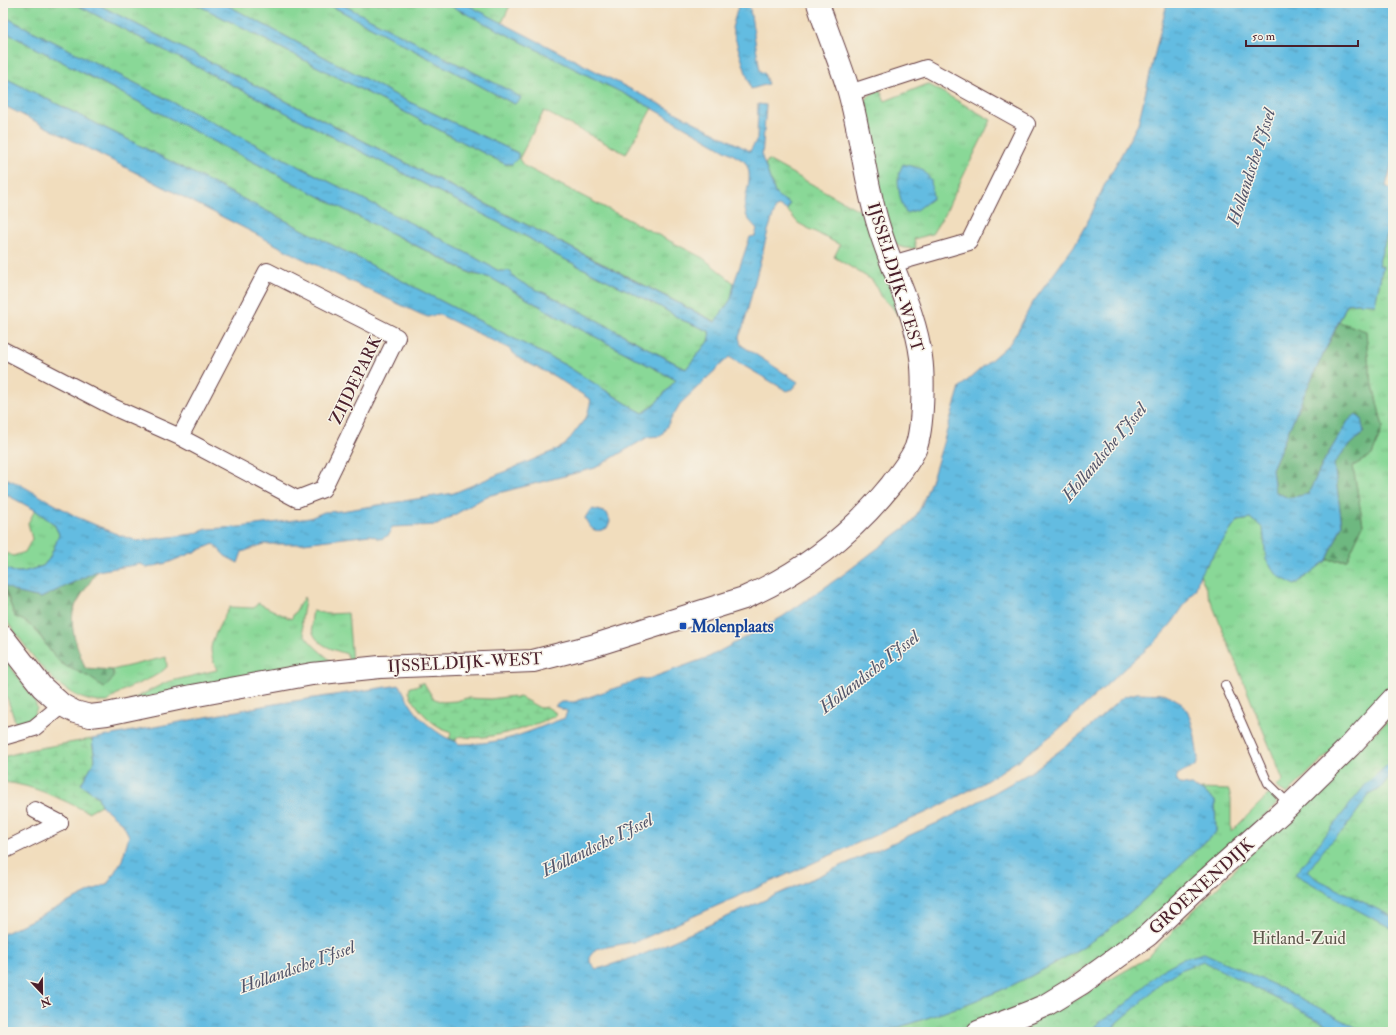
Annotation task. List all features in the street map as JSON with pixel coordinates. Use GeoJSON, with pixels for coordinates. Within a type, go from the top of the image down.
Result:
{"type":"FeatureCollection","features":[{"type":"Feature","properties":{"kind":"street","name":"IJSSELDIJK-WEST"},"geometry":{"type":"LineString","coordinates":[[3,637],[42,687],[62,705],[75,712],[90,716],[312,674],[380,667],[533,661],[592,646],[718,606],[765,588],[822,553],[862,518],[880,499],[901,472],[916,447],[920,431],[922,395],[921,357],[916,331],[881,234],[873,206],[849,92],[818,3]]}},
{"type":"Feature","properties":{"kind":"street"},"geometry":{"type":"LineString","coordinates":[[849,92],[926,68],[1027,124],[969,242],[892,264]]}},
{"type":"Feature","properties":{"kind":"street","name":"ZIJDEPARK"},"geometry":{"type":"LineString","coordinates":[[3,350],[115,408],[180,437],[297,499],[323,489],[397,337],[267,271],[180,437]]}},
{"type":"Feature","properties":{"kind":"street","name":"GROENENDIJK"},"geometry":{"type":"LineString","coordinates":[[978,1032],[1008,1026],[1046,1005],[1082,983],[1148,935],[1290,805],[1350,746],[1393,699]]}},
{"type":"Feature","properties":{"kind":"street"},"geometry":{"type":"LineString","coordinates":[[3,737],[34,728],[62,705]]}},
{"type":"Feature","properties":{"kind":"street"},"geometry":{"type":"LineString","coordinates":[[3,851],[60,823],[35,810]]}},
{"type":"Feature","properties":{"kind":"lane"},"geometry":{"type":"LineString","coordinates":[[1225,685],[1268,783],[1290,805]]}},
{"type":"Feature","properties":{"kind":"green space"},"geometry":{"type":"Polygon","coordinates":[[[3,3],[73,3],[529,238],[552,253],[659,306],[682,320],[709,331],[710,339],[686,369],[551,296],[521,283],[516,280],[511,272],[499,271],[432,234],[3,16],[3,3]]]}},
{"type":"Feature","properties":{"kind":"green space"},"geometry":{"type":"Polygon","coordinates":[[[95,3],[194,3],[505,164],[512,164],[518,153],[403,99],[223,3],[326,3],[514,104],[514,93],[339,3],[445,3],[652,108],[626,154],[544,111],[519,159],[524,166],[703,258],[734,283],[731,299],[716,322],[95,3]]]}},
{"type":"Feature","properties":{"kind":"green space"},"geometry":{"type":"Polygon","coordinates":[[[464,3],[511,3],[502,23],[464,3]]]}},
{"type":"Feature","properties":{"kind":"green space"},"geometry":{"type":"Polygon","coordinates":[[[3,31],[349,212],[470,273],[491,278],[572,325],[676,380],[654,405],[643,413],[565,365],[131,141],[3,77],[3,31]]]}},
{"type":"Feature","properties":{"kind":"green space"},"geometry":{"type":"Polygon","coordinates":[[[928,84],[991,120],[944,215],[932,234],[914,239],[916,248],[906,248],[900,247],[892,241],[861,111],[868,98],[880,90],[885,101],[928,84]]]}},
{"type":"Feature","properties":{"kind":"green space"},"geometry":{"type":"Polygon","coordinates":[[[768,160],[866,214],[901,320],[892,307],[880,296],[872,280],[834,257],[840,245],[798,223],[787,210],[790,204],[775,193],[765,165],[768,160]]]}},
{"type":"Feature","properties":{"kind":"green space"},"geometry":{"type":"Polygon","coordinates":[[[1393,213],[1393,690],[1287,794],[1276,787],[1283,780],[1200,574],[1237,521],[1251,519],[1264,528],[1266,560],[1295,585],[1327,560],[1347,560],[1363,525],[1353,466],[1372,455],[1383,427],[1369,369],[1366,332],[1339,322],[1347,304],[1375,303],[1383,266],[1378,265],[1393,213]]]}},
{"type":"Feature","properties":{"kind":"green space"},"geometry":{"type":"Polygon","coordinates":[[[1339,322],[1366,331],[1369,369],[1383,427],[1372,455],[1353,466],[1363,525],[1347,560],[1327,560],[1342,525],[1334,464],[1344,451],[1364,432],[1348,421],[1325,459],[1308,494],[1288,498],[1275,491],[1272,469],[1304,395],[1339,322]]]}},
{"type":"Feature","properties":{"kind":"green space"},"geometry":{"type":"Polygon","coordinates":[[[35,510],[54,524],[59,534],[56,543],[49,559],[43,566],[23,572],[14,572],[3,567],[3,562],[7,553],[13,556],[25,552],[32,539],[28,523],[35,510]]]}},
{"type":"Feature","properties":{"kind":"green space"},"geometry":{"type":"Polygon","coordinates":[[[97,571],[81,595],[74,609],[72,624],[75,639],[85,668],[112,670],[113,678],[104,688],[89,677],[61,663],[31,625],[15,617],[4,585],[19,593],[41,598],[97,571]]]}},
{"type":"Feature","properties":{"kind":"green space"},"geometry":{"type":"Polygon","coordinates":[[[3,585],[15,617],[30,625],[36,631],[61,663],[89,677],[104,688],[114,673],[112,670],[166,657],[167,667],[153,677],[114,696],[108,702],[90,701],[74,695],[47,673],[3,617],[3,585]]]}},
{"type":"Feature","properties":{"kind":"green space"},"geometry":{"type":"Polygon","coordinates":[[[304,597],[305,600],[302,617],[303,631],[310,641],[332,662],[129,701],[167,682],[217,670],[211,648],[219,627],[230,607],[254,608],[258,603],[291,619],[304,597]]]}},
{"type":"Feature","properties":{"kind":"green space"},"geometry":{"type":"Polygon","coordinates":[[[313,611],[328,614],[348,613],[352,662],[349,662],[347,654],[324,645],[314,636],[311,621],[313,611]]]}},
{"type":"Feature","properties":{"kind":"green space"},"geometry":{"type":"Polygon","coordinates":[[[3,656],[34,699],[37,708],[34,715],[29,719],[30,722],[17,727],[3,686],[3,656]]]}},
{"type":"Feature","properties":{"kind":"green space"},"geometry":{"type":"Polygon","coordinates":[[[418,683],[424,683],[433,698],[442,702],[456,701],[467,698],[490,699],[514,696],[515,698],[520,697],[540,708],[547,707],[556,713],[555,716],[522,729],[482,737],[470,738],[461,736],[457,738],[456,741],[449,738],[451,735],[450,731],[439,727],[428,719],[411,697],[409,692],[410,687],[421,685],[418,683]]]}},
{"type":"Feature","properties":{"kind":"green space","name":"Hitland-Zuid"},"geometry":{"type":"Polygon","coordinates":[[[1393,715],[1393,1032],[1002,1032],[1059,1009],[1144,960],[1320,785],[1393,715]]]}},
{"type":"Feature","properties":{"kind":"green space"},"geometry":{"type":"Polygon","coordinates":[[[92,739],[95,760],[81,784],[98,797],[101,805],[88,812],[36,789],[3,782],[3,757],[28,750],[92,739]]]}},
{"type":"Feature","properties":{"kind":"green space"},"geometry":{"type":"Polygon","coordinates":[[[1201,789],[1229,790],[1231,799],[1231,832],[1269,794],[1275,798],[1277,804],[1145,929],[1018,1012],[958,1032],[884,1032],[947,1011],[999,991],[1055,963],[1146,898],[1178,866],[1216,832],[1215,801],[1201,789]]]}},
{"type":"Feature","properties":{"kind":"water"},"geometry":{"type":"Polygon","coordinates":[[[73,3],[95,3],[715,322],[731,299],[734,283],[750,237],[755,236],[757,229],[746,214],[745,200],[749,174],[748,167],[744,161],[652,108],[445,3],[464,3],[750,151],[757,139],[758,104],[766,105],[762,157],[775,193],[790,204],[787,210],[778,206],[776,207],[768,231],[744,324],[739,337],[741,345],[798,382],[792,389],[787,391],[729,357],[680,404],[661,436],[648,437],[595,468],[487,496],[437,525],[392,527],[389,535],[381,539],[370,535],[295,544],[264,544],[242,552],[238,563],[225,556],[214,544],[167,563],[147,568],[141,564],[97,571],[41,598],[19,593],[3,585],[3,567],[14,572],[23,572],[43,566],[49,559],[59,534],[54,524],[35,510],[3,493],[3,477],[19,484],[77,517],[119,535],[138,541],[193,534],[207,529],[240,527],[310,518],[324,512],[341,511],[454,493],[565,445],[587,416],[591,400],[554,376],[520,359],[508,348],[438,314],[428,317],[420,314],[295,255],[3,105],[3,77],[131,141],[565,365],[643,413],[654,405],[676,380],[572,325],[491,278],[471,273],[349,212],[3,31],[3,16],[432,234],[499,271],[511,271],[516,279],[528,286],[568,305],[686,369],[710,339],[709,331],[682,320],[659,306],[552,253],[529,238],[73,3]]]}},
{"type":"Feature","properties":{"kind":"water"},"geometry":{"type":"Polygon","coordinates":[[[194,3],[223,3],[403,99],[518,153],[518,158],[512,164],[505,164],[194,3]]]}},
{"type":"Feature","properties":{"kind":"water"},"geometry":{"type":"Polygon","coordinates":[[[326,3],[339,3],[521,98],[514,104],[326,3]]]}},
{"type":"Feature","properties":{"kind":"water"},"geometry":{"type":"Polygon","coordinates":[[[739,3],[749,3],[760,71],[764,73],[768,84],[751,89],[732,28],[739,3]]]}},
{"type":"Feature","properties":{"kind":"water","name":"Hollandsche IJssel"},"geometry":{"type":"Polygon","coordinates":[[[1167,3],[1393,3],[1393,160],[1386,186],[1393,190],[1393,215],[1378,265],[1383,266],[1375,304],[1347,304],[1304,395],[1272,469],[1275,491],[1288,498],[1308,494],[1325,459],[1348,421],[1356,414],[1361,419],[1364,432],[1344,451],[1334,464],[1342,525],[1327,560],[1295,585],[1278,576],[1266,560],[1263,528],[1251,519],[1237,521],[1200,574],[1196,588],[1172,623],[1155,642],[1057,731],[1020,759],[983,783],[934,809],[638,941],[596,949],[590,956],[590,962],[596,969],[644,954],[946,819],[1031,772],[1082,734],[1123,697],[1137,693],[1166,694],[1182,703],[1188,712],[1194,731],[1198,758],[1196,766],[1178,774],[1176,781],[1179,784],[1198,789],[1215,801],[1216,832],[1134,909],[1105,932],[1067,957],[1027,978],[970,1002],[884,1032],[3,1032],[3,934],[108,883],[122,860],[129,836],[123,824],[101,805],[98,797],[81,784],[95,760],[92,739],[268,705],[400,685],[409,702],[423,721],[447,738],[459,744],[482,743],[506,739],[565,718],[567,711],[555,706],[561,702],[574,702],[642,679],[648,679],[709,657],[782,617],[844,574],[912,522],[921,507],[934,473],[960,387],[1010,343],[1031,305],[1074,246],[1090,217],[1104,186],[1138,124],[1167,3]]]}},
{"type":"Feature","properties":{"kind":"water"},"geometry":{"type":"Polygon","coordinates":[[[903,164],[922,169],[931,180],[933,198],[917,210],[906,213],[901,199],[898,182],[899,173],[903,164]]]}},
{"type":"Feature","properties":{"kind":"water"},"geometry":{"type":"Polygon","coordinates":[[[593,509],[607,513],[610,521],[607,528],[599,531],[591,528],[585,518],[593,509]]]}},
{"type":"Feature","properties":{"kind":"water"},"geometry":{"type":"Polygon","coordinates":[[[1393,760],[1393,772],[1380,789],[1370,794],[1346,827],[1325,848],[1308,871],[1315,878],[1393,917],[1393,929],[1346,904],[1295,874],[1366,784],[1393,760]]]}},
{"type":"Feature","properties":{"kind":"water"},"geometry":{"type":"Polygon","coordinates":[[[1204,953],[1285,990],[1365,1032],[1341,1032],[1203,961],[1182,969],[1163,981],[1117,1023],[1110,1032],[1090,1032],[1096,1025],[1127,1003],[1160,971],[1182,959],[1204,953]]]}},
{"type":"Feature","properties":{"kind":"place","name":"Molenplaats"},"geometry":{"type":"Point","coordinates":[683,626]}}]}
